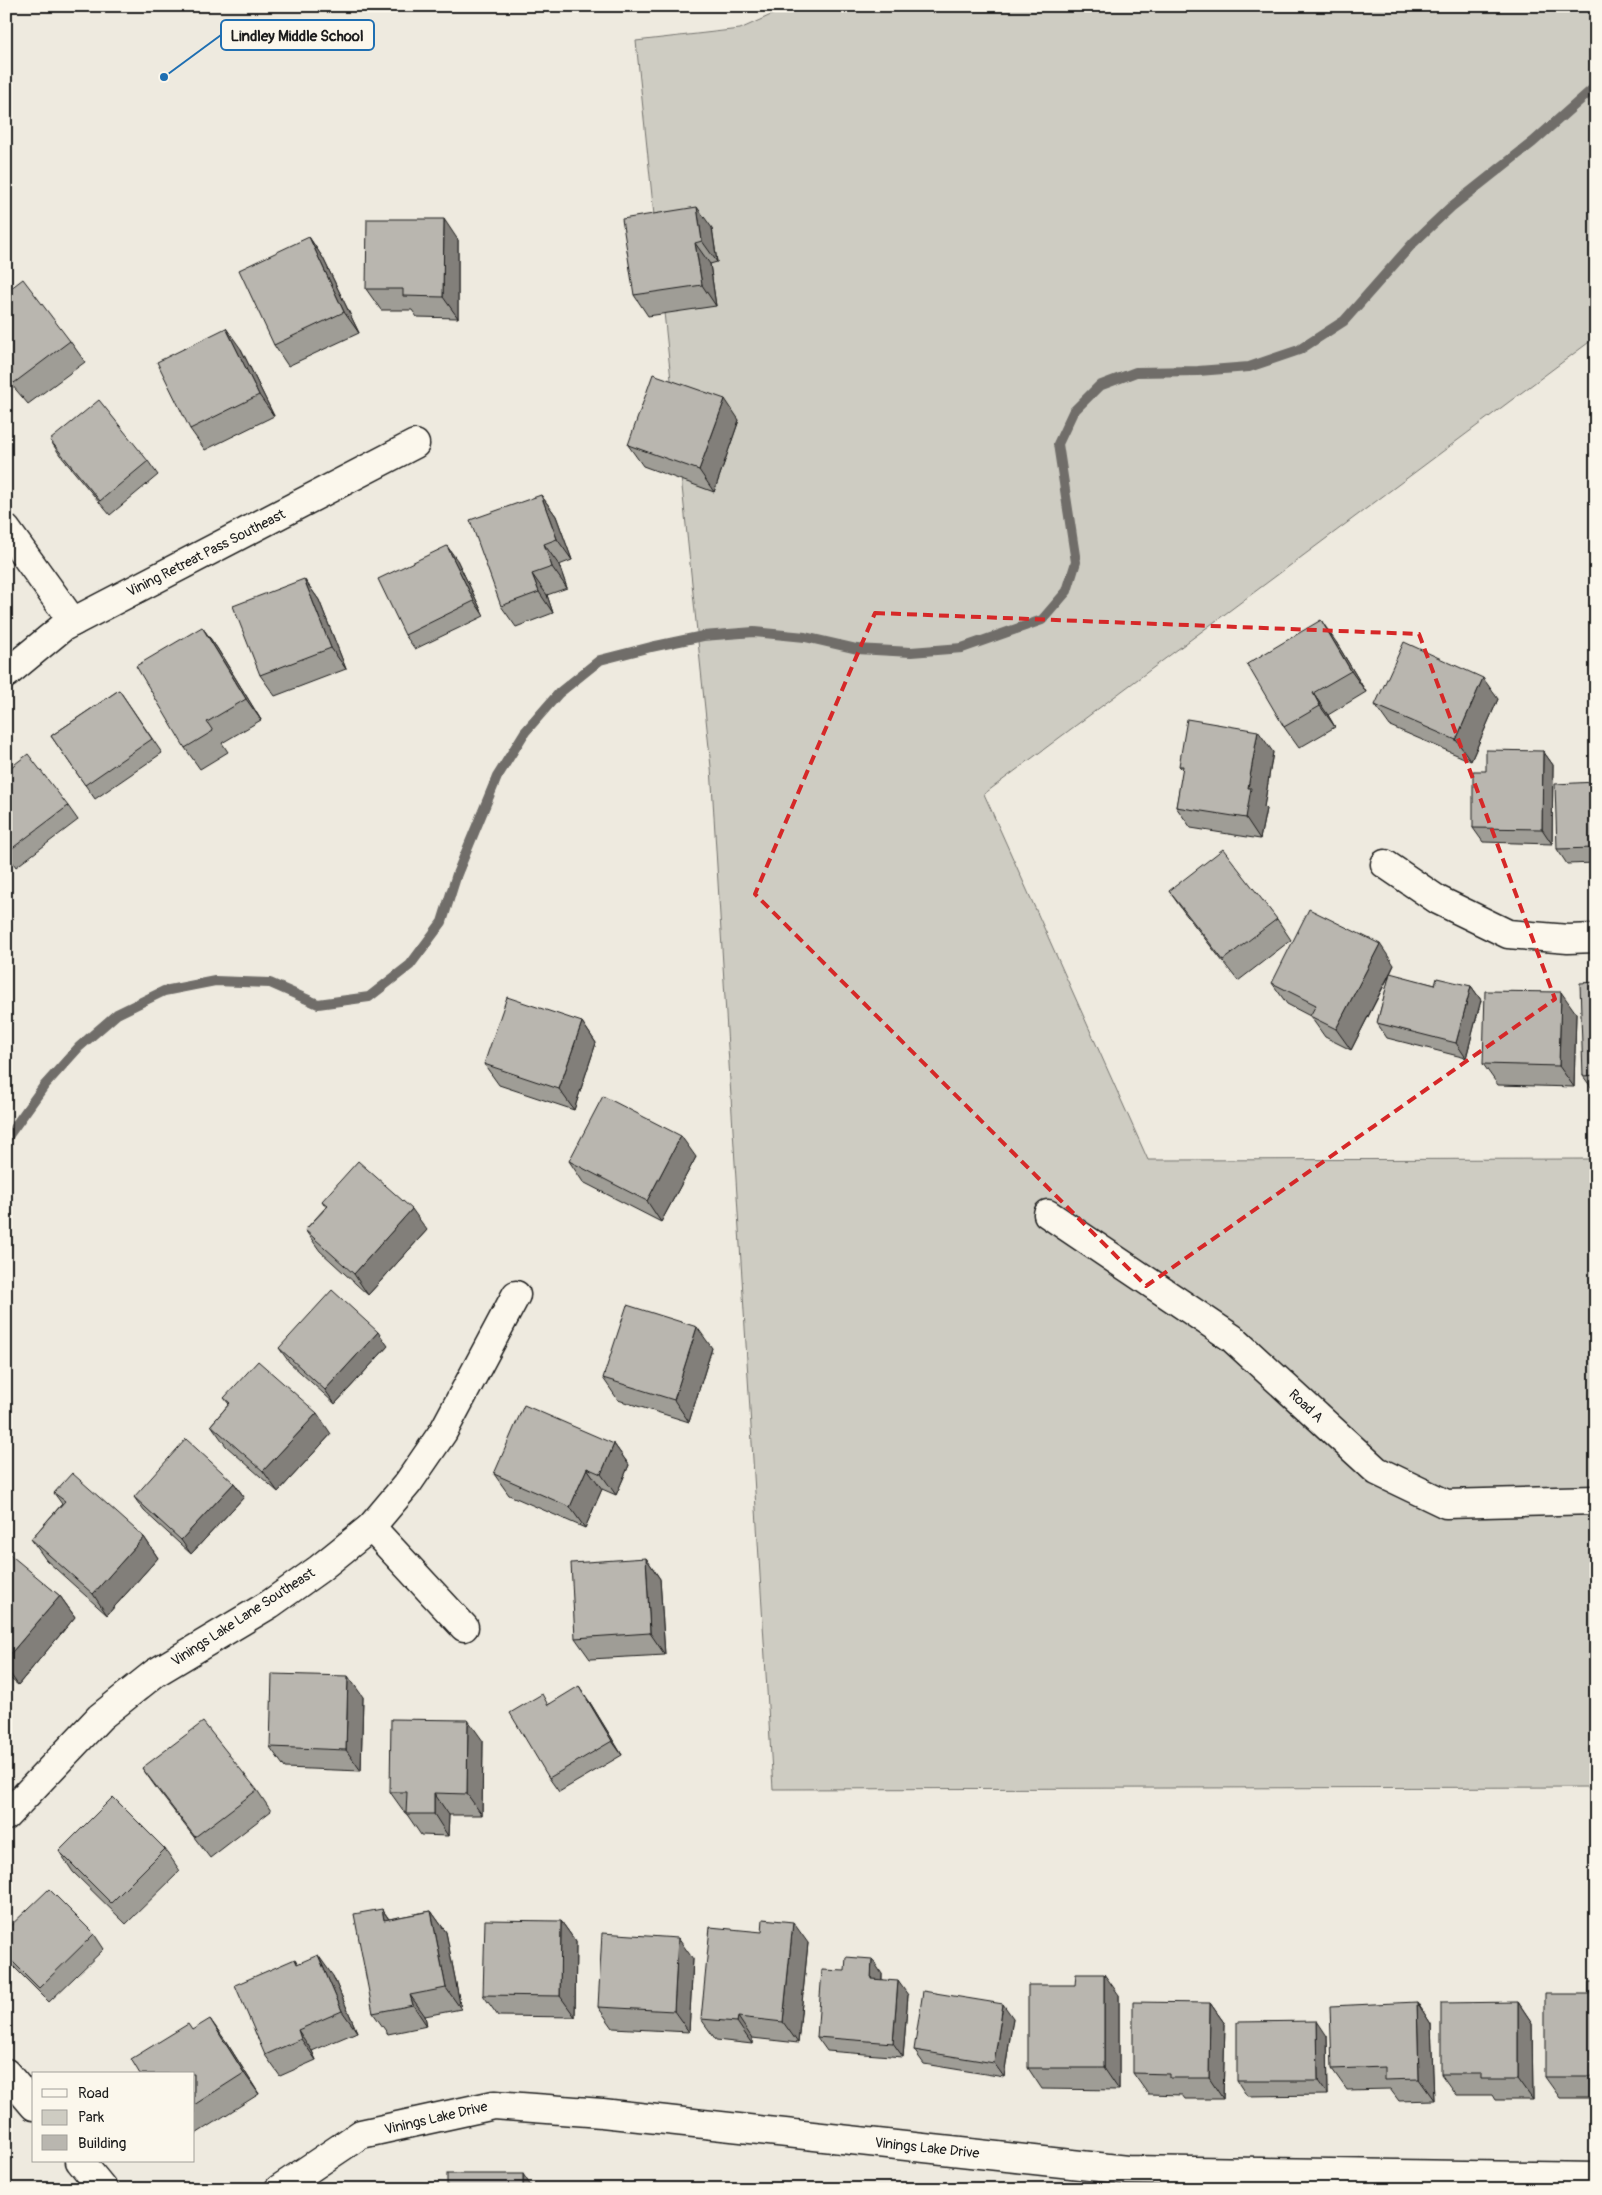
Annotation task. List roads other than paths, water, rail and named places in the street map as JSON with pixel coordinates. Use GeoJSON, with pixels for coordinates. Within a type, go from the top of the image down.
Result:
{"type":"FeatureCollection","features":[{"type":"Feature","properties":{"kind":"street","name":"Vining Retreat Pass Southeast"},"geometry":{"type":"LineString","coordinates":[[6,674],[63,627],[415,444]]}},
{"type":"Feature","properties":{"kind":"street"},"geometry":{"type":"LineString","coordinates":[[6,528],[74,622]]}},
{"type":"Feature","properties":{"kind":"street"},"geometry":{"type":"LineString","coordinates":[[1385,864],[1438,900],[1508,934],[1568,939],[1596,938]]}},
{"type":"Feature","properties":{"kind":"street","name":"Road A"},"geometry":{"type":"LineString","coordinates":[[1048,1214],[1232,1338],[1377,1471],[1446,1504],[1596,1500]]}},
{"type":"Feature","properties":{"kind":"street","name":"Vinings Lake Lane Southeast"},"geometry":{"type":"LineString","coordinates":[[6,1816],[100,1717],[155,1673],[270,1604],[319,1569],[371,1527],[408,1483],[443,1432],[516,1295]]}},
{"type":"Feature","properties":{"kind":"street"},"geometry":{"type":"LineString","coordinates":[[371,1527],[464,1627]]}},
{"type":"Feature","properties":{"kind":"street"},"geometry":{"type":"LineString","coordinates":[[6,2073],[32,2104]]}},
{"type":"Feature","properties":{"kind":"street","name":"Vinings Lake Drive"},"geometry":{"type":"LineString","coordinates":[[279,2189],[361,2134],[494,2104],[602,2113],[1127,2170],[1596,2177]]}},
{"type":"Feature","properties":{"kind":"street"},"geometry":{"type":"LineString","coordinates":[[81,2162],[103,2189]]}},
{"type":"Feature","properties":{"kind":"waterway"},"geometry":{"type":"LineString","coordinates":[[6,1139],[44,1086],[79,1047],[117,1014],[164,991],[215,981],[270,983],[318,1004],[369,997],[410,965],[442,922],[457,874],[497,777],[525,732],[559,693],[600,660],[703,636],[754,632],[805,637],[857,649],[911,652],[962,648],[1042,620],[1067,591],[1076,562],[1058,444],[1073,412],[1099,386],[1136,372],[1198,371],[1249,367],[1299,350],[1344,321],[1413,243],[1451,207],[1533,142],[1596,86]]}},
{"type":"Feature","properties":{"kind":"place","name":"Lindley Middle School"},"geometry":{"type":"Point","coordinates":[164,77]}}]}
